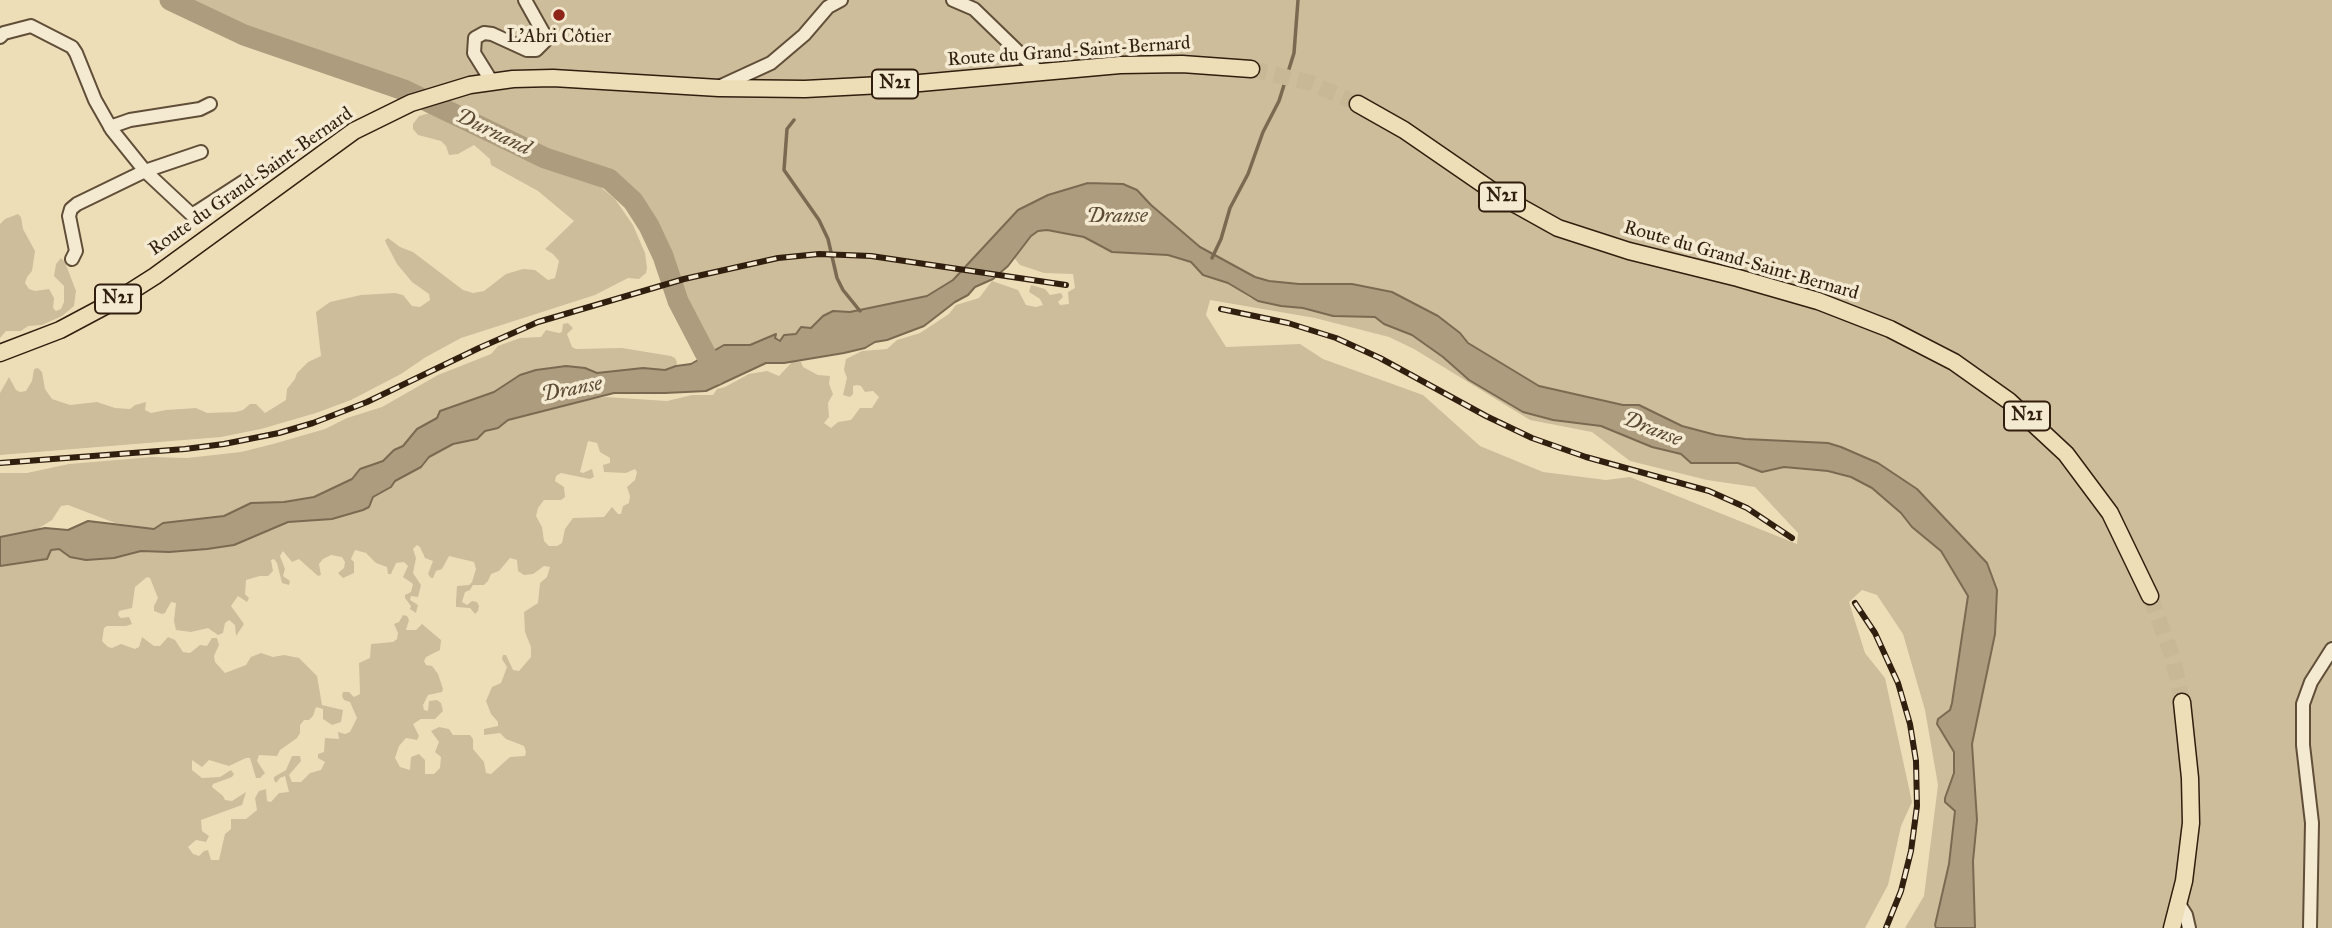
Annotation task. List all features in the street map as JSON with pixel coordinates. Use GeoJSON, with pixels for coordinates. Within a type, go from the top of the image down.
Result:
{"type":"FeatureCollection","features":[{"type":"Feature","properties":{"kind":"main road","name":"Route du Grand-Saint-Bernard"},"geometry":{"type":"LineString","coordinates":[[0,353],[60,330],[122,297],[182,257],[333,146],[396,109],[438,93],[470,85],[532,78],[580,78],[719,88],[804,89],[1163,64],[1251,69]]}},
{"type":"Feature","properties":{"kind":"main road","name":"Route du Grand-Saint-Bernard"},"geometry":{"type":"LineString","coordinates":[[1358,104],[1404,130],[1497,194],[1539,219],[1599,242],[1749,281],[1837,308],[1890,329],[1937,352],[1986,383],[2030,418],[2066,454],[2099,496],[2118,527],[2150,596]]}},
{"type":"Feature","properties":{"kind":"main road"},"geometry":{"type":"LineString","coordinates":[[2172,928],[2188,858],[2191,823],[2190,778],[2182,702]]}},
{"type":"Feature","properties":{"kind":"street"},"geometry":{"type":"LineString","coordinates":[[492,82],[474,53],[475,38],[488,33],[527,50],[539,48],[545,41],[544,34],[525,0]]}},
{"type":"Feature","properties":{"kind":"street"},"geometry":{"type":"LineString","coordinates":[[719,88],[771,63],[804,35],[828,7],[841,0]]}},
{"type":"Feature","properties":{"kind":"street"},"geometry":{"type":"LineString","coordinates":[[953,0],[974,9],[1039,72]]}},
{"type":"Feature","properties":{"kind":"street"},"geometry":{"type":"LineString","coordinates":[[0,37],[4,33],[31,26],[72,47],[111,129],[145,171],[192,215],[246,180]]}},
{"type":"Feature","properties":{"kind":"street"},"geometry":{"type":"LineString","coordinates":[[111,129],[130,120],[201,109],[211,104]]}},
{"type":"Feature","properties":{"kind":"street"},"geometry":{"type":"LineString","coordinates":[[72,259],[76,251],[69,222],[71,209],[77,204],[145,171],[201,152]]}},
{"type":"Feature","properties":{"kind":"street"},"geometry":{"type":"LineString","coordinates":[[2309,928],[2312,823],[2303,745],[2303,704],[2313,678],[2332,649]]}},
{"type":"Feature","properties":{"kind":"street"},"geometry":{"type":"LineString","coordinates":[[2179,904],[2186,915],[2189,928]]}},
{"type":"Feature","properties":{"kind":"shaded area"},"geometry":{"type":"Polygon","coordinates":[[[171,0],[2332,0],[2332,928],[1955,928],[1983,586],[1901,501],[1813,454],[1705,455],[1533,392],[1397,299],[1264,285],[1080,204],[955,283],[923,308],[723,367],[693,347],[649,221],[606,175],[493,139],[445,104],[336,62],[292,55],[192,18],[171,0]]]}},
{"type":"Feature","properties":{"kind":"shaded area"},"geometry":{"type":"Polygon","coordinates":[[[430,113],[456,119],[509,152],[521,154],[597,184],[615,199],[633,225],[645,253],[646,273],[639,279],[628,278],[595,295],[461,338],[351,400],[261,429],[221,437],[0,455],[0,393],[9,377],[16,390],[26,391],[32,381],[34,369],[38,368],[42,372],[45,389],[52,399],[70,405],[97,402],[115,408],[130,409],[146,402],[145,410],[151,413],[196,408],[207,413],[236,412],[250,404],[256,404],[265,413],[286,400],[287,389],[297,373],[308,362],[321,356],[316,312],[330,302],[361,295],[395,293],[403,295],[412,306],[420,307],[430,300],[429,294],[412,282],[397,264],[386,243],[388,238],[413,252],[463,290],[473,293],[484,291],[506,274],[523,269],[535,270],[548,280],[555,278],[559,261],[545,249],[574,221],[538,191],[491,165],[490,159],[474,145],[458,154],[449,155],[441,141],[418,135],[413,124],[419,116],[430,113]]]}},
{"type":"Feature","properties":{"kind":"shaded area"},"geometry":{"type":"Polygon","coordinates":[[[18,214],[35,251],[32,271],[25,283],[29,289],[35,291],[49,289],[54,298],[53,308],[56,311],[61,309],[64,286],[54,276],[56,264],[61,258],[76,291],[74,306],[62,316],[42,325],[28,326],[21,331],[6,331],[0,338],[0,224],[18,214]]]}},
{"type":"Feature","properties":{"kind":"shaded area"},"geometry":{"type":"Polygon","coordinates":[[[1042,230],[1084,237],[1104,249],[1177,257],[1191,262],[1203,275],[1228,283],[1250,298],[1333,316],[1375,317],[1384,324],[1412,335],[1469,380],[1523,412],[1553,420],[1601,426],[1652,447],[1681,454],[1696,463],[1738,463],[1762,472],[1784,467],[1828,471],[1851,477],[1872,488],[1941,551],[1968,596],[1952,703],[1950,710],[1938,719],[1938,728],[1954,752],[1954,773],[1945,798],[1955,811],[1949,864],[1936,928],[1905,928],[1924,896],[1938,785],[1925,710],[1903,634],[1877,595],[1862,590],[1849,602],[1865,653],[1885,678],[1912,802],[1901,826],[1888,885],[1865,928],[0,928],[0,566],[46,559],[51,550],[59,549],[65,552],[124,556],[141,551],[234,545],[288,522],[332,519],[363,510],[369,507],[373,497],[421,467],[429,457],[453,444],[477,439],[485,431],[499,428],[508,420],[578,401],[606,397],[667,401],[692,395],[713,395],[717,389],[749,374],[767,371],[779,376],[793,361],[801,362],[803,367],[818,375],[830,376],[829,384],[833,394],[828,403],[829,417],[824,423],[831,428],[838,422],[851,420],[860,408],[872,408],[879,397],[873,391],[865,392],[857,385],[853,386],[853,394],[850,397],[843,395],[847,378],[844,370],[846,359],[862,351],[887,349],[897,340],[920,333],[949,314],[956,305],[979,298],[992,281],[1018,290],[1026,305],[1043,305],[1040,299],[1029,292],[1031,285],[1045,289],[1050,295],[1061,293],[1063,297],[1058,302],[1060,305],[1069,304],[1068,292],[1075,288],[1073,274],[1044,273],[1020,265],[1015,259],[1031,236],[1042,230]],[[1210,300],[1206,315],[1226,347],[1300,344],[1323,359],[1423,395],[1480,446],[1543,472],[1606,480],[1630,477],[1797,544],[1798,533],[1755,487],[1707,480],[1630,461],[1592,432],[1530,420],[1414,349],[1389,337],[1315,318],[1210,300]],[[588,441],[580,472],[592,469],[594,477],[590,479],[561,473],[556,476],[555,481],[564,487],[565,497],[561,500],[544,500],[538,508],[536,516],[542,527],[544,541],[549,546],[562,543],[565,529],[573,518],[604,517],[612,507],[621,514],[623,506],[629,503],[627,487],[635,480],[637,472],[635,469],[626,473],[604,472],[603,465],[610,463],[610,458],[600,452],[597,443],[588,441]],[[417,545],[413,549],[416,558],[413,573],[421,585],[418,597],[411,596],[410,600],[418,605],[416,613],[410,609],[411,606],[405,598],[405,595],[411,592],[413,584],[403,577],[408,566],[404,562],[396,563],[391,574],[388,574],[387,567],[376,563],[366,553],[355,550],[351,559],[354,562],[354,573],[343,578],[338,573],[344,568],[345,562],[342,557],[331,555],[319,564],[321,575],[318,576],[299,559],[292,562],[283,551],[280,556],[285,569],[283,576],[290,581],[289,585],[282,583],[274,559],[271,560],[273,571],[268,576],[246,580],[245,594],[249,598],[247,602],[238,596],[231,606],[244,624],[236,636],[235,625],[229,620],[225,623],[223,633],[218,635],[208,628],[191,632],[176,630],[176,603],[171,602],[165,613],[154,611],[158,598],[150,578],[147,577],[135,587],[132,608],[119,611],[121,618],[129,617],[132,624],[104,628],[102,641],[112,648],[121,644],[135,649],[139,647],[142,637],[154,646],[160,646],[168,637],[175,640],[183,652],[190,653],[200,645],[207,646],[212,638],[217,638],[219,645],[214,656],[215,662],[225,673],[246,665],[251,657],[261,653],[273,657],[284,655],[299,658],[317,676],[322,705],[343,710],[341,722],[332,725],[323,719],[323,709],[316,707],[313,716],[300,725],[297,738],[280,750],[277,756],[259,755],[257,761],[265,773],[260,778],[256,778],[250,758],[229,766],[209,760],[202,767],[192,760],[192,770],[202,778],[220,777],[231,770],[234,774],[232,777],[213,784],[212,787],[225,800],[232,801],[246,792],[242,805],[201,820],[202,831],[209,836],[206,842],[196,840],[188,847],[193,854],[199,856],[208,850],[211,860],[219,860],[225,834],[231,829],[231,819],[246,819],[257,810],[255,798],[259,791],[266,789],[267,801],[271,802],[279,793],[289,792],[285,776],[276,783],[274,777],[286,770],[292,756],[300,756],[301,761],[289,775],[292,782],[301,782],[310,773],[321,770],[325,762],[318,758],[318,754],[324,752],[325,738],[339,739],[338,732],[350,732],[357,718],[350,702],[344,700],[343,692],[349,692],[354,697],[360,694],[359,663],[370,658],[371,644],[393,642],[397,639],[398,633],[394,624],[399,622],[403,615],[409,620],[406,630],[416,630],[422,624],[441,640],[440,650],[426,657],[424,661],[438,674],[443,689],[442,692],[428,695],[423,705],[424,710],[428,711],[429,701],[437,700],[443,711],[435,719],[421,719],[413,724],[419,736],[417,740],[406,738],[399,746],[395,758],[400,767],[410,770],[411,757],[419,754],[425,760],[425,774],[434,774],[440,768],[441,757],[435,752],[439,742],[431,731],[439,727],[449,729],[453,735],[470,735],[473,749],[484,762],[486,773],[491,774],[510,757],[525,756],[524,746],[506,739],[500,733],[484,735],[484,729],[498,726],[486,701],[492,687],[501,683],[507,667],[502,659],[503,655],[506,655],[513,670],[519,671],[531,657],[524,612],[538,603],[540,583],[547,577],[550,567],[544,566],[533,574],[524,575],[518,571],[517,560],[510,558],[499,571],[491,574],[484,585],[473,585],[465,592],[462,602],[467,605],[472,601],[477,602],[479,606],[475,614],[470,608],[456,607],[457,586],[469,585],[472,582],[476,569],[474,562],[449,556],[442,569],[436,571],[431,578],[428,574],[433,561],[425,558],[417,545]]]}},
{"type":"Feature","properties":{"kind":"shaded area"},"geometry":{"type":"Polygon","coordinates":[[[568,323],[573,328],[567,334],[572,347],[576,349],[622,348],[671,356],[677,362],[676,366],[665,370],[644,368],[597,373],[585,368],[566,366],[520,375],[494,392],[440,411],[437,418],[417,429],[403,446],[394,450],[383,461],[355,474],[352,479],[334,489],[314,497],[284,502],[251,503],[224,516],[163,523],[154,529],[115,523],[68,505],[61,506],[52,520],[39,528],[0,537],[0,473],[27,473],[69,464],[152,457],[187,458],[241,452],[273,444],[325,429],[347,418],[382,407],[438,375],[491,354],[498,346],[520,338],[541,337],[546,330],[559,333],[562,332],[563,324],[568,323]]]}},
{"type":"Feature","properties":{"kind":"water","name":"Dranse"},"geometry":{"type":"Polygon","coordinates":[[[1088,183],[1123,184],[1137,190],[1200,247],[1255,277],[1299,284],[1352,284],[1392,292],[1438,316],[1468,343],[1539,386],[1623,405],[1639,405],[1682,426],[1716,435],[1828,443],[1878,463],[1917,489],[1987,563],[1997,590],[1995,634],[1972,744],[1977,820],[1973,861],[1975,928],[1936,928],[1935,925],[1949,864],[1955,811],[1945,802],[1954,773],[1954,752],[1937,724],[1938,719],[1950,710],[1952,703],[1968,596],[1941,551],[1872,488],[1851,477],[1828,471],[1784,467],[1762,472],[1738,463],[1691,463],[1681,454],[1652,447],[1601,426],[1553,420],[1523,412],[1469,380],[1412,335],[1384,324],[1375,317],[1333,316],[1258,301],[1228,283],[1203,275],[1191,262],[1168,255],[1112,252],[1084,237],[1047,230],[1038,231],[1031,236],[1008,266],[993,279],[975,287],[968,295],[924,326],[844,353],[784,363],[766,363],[706,391],[614,393],[508,420],[498,428],[485,431],[477,439],[453,444],[429,457],[421,467],[373,497],[369,507],[363,510],[332,519],[288,522],[234,545],[169,552],[141,551],[114,558],[86,560],[70,557],[59,549],[51,550],[47,559],[0,566],[0,537],[45,528],[68,530],[88,521],[154,529],[163,523],[224,516],[251,503],[284,502],[314,497],[352,479],[360,469],[383,461],[394,450],[403,446],[417,429],[437,418],[440,411],[494,392],[520,375],[536,370],[566,366],[585,368],[597,373],[643,368],[665,370],[691,364],[724,345],[750,345],[776,334],[775,338],[780,341],[784,335],[796,334],[801,327],[811,328],[823,316],[833,311],[850,312],[927,296],[953,280],[1018,210],[1048,195],[1088,183]]]}},
{"type":"Feature","properties":{"kind":"waterway","name":"Durnand"},"geometry":{"type":"LineString","coordinates":[[170,0],[244,35],[404,90],[545,158],[609,179],[633,201],[649,226],[663,256],[678,301],[716,374]]}},
{"type":"Feature","properties":{"kind":"waterway"},"geometry":{"type":"LineString","coordinates":[[1212,258],[1230,208],[1248,174],[1263,132],[1279,101],[1294,53],[1298,0]]}},
{"type":"Feature","properties":{"kind":"waterway"},"geometry":{"type":"LineString","coordinates":[[794,120],[787,129],[784,170],[819,220],[828,239],[837,278],[860,311]]}},
{"type":"Feature","properties":{"kind":"tunnel"},"geometry":{"type":"LineString","coordinates":[[1251,69],[1311,83],[1358,104]]}},
{"type":"Feature","properties":{"kind":"tunnel"},"geometry":{"type":"LineString","coordinates":[[2150,596],[2173,658],[2182,702]]}},
{"type":"Feature","properties":{"kind":"railway"},"geometry":{"type":"LineString","coordinates":[[0,463],[185,449],[279,433],[367,402],[538,322],[684,279],[778,258],[819,254],[871,256],[1066,285]]}},
{"type":"Feature","properties":{"kind":"railway"},"geometry":{"type":"LineString","coordinates":[[1221,309],[1288,323],[1336,338],[1380,358],[1532,438],[1586,457],[1709,491],[1747,508],[1792,538]]}},
{"type":"Feature","properties":{"kind":"railway"},"geometry":{"type":"LineString","coordinates":[[1855,603],[1875,633],[1898,683],[1910,724],[1916,761],[1917,806],[1911,851],[1901,891],[1886,928]]}},
{"type":"Feature","properties":{"kind":"place","name":"L'Abri Côtier"},"geometry":{"type":"Point","coordinates":[559,15]}}]}
